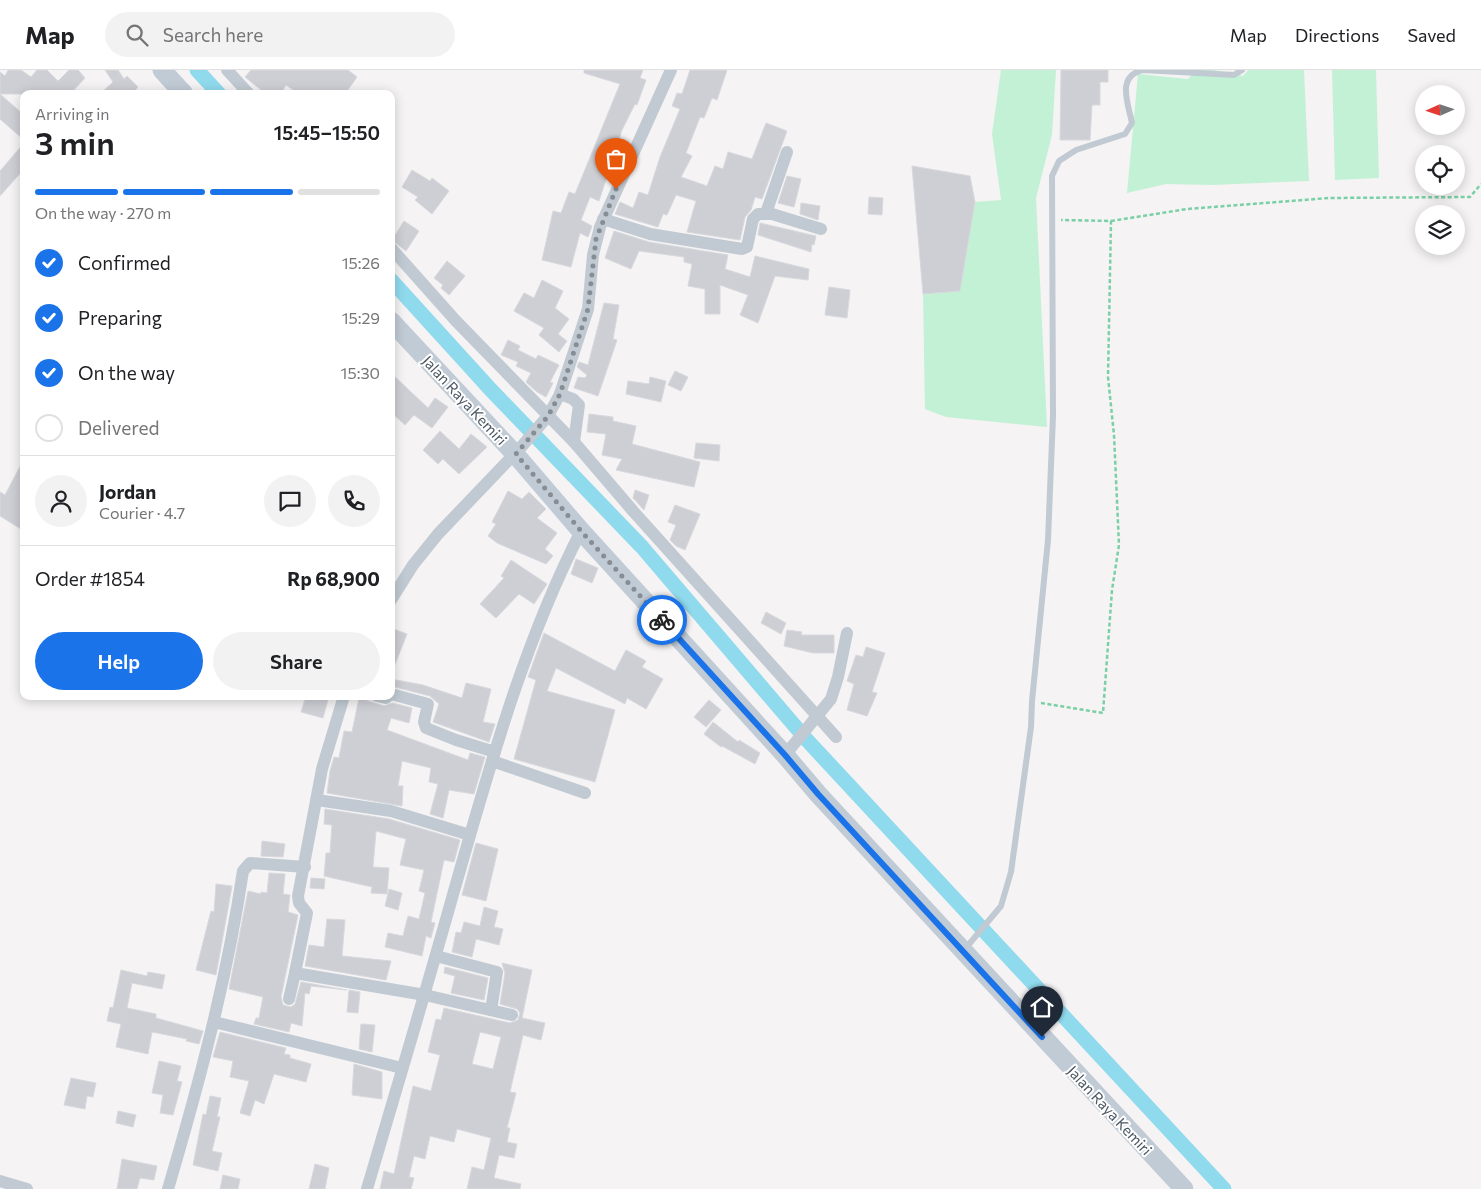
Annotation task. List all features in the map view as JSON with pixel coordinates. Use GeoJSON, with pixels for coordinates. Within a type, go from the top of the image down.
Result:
{"type":"FeatureCollection","features":[{"type":"Feature","properties":{"kind":"main road"},"geometry":{"type":"LineString","coordinates":[[162,70],[180,90]]}},
{"type":"Feature","properties":{"kind":"main road","name":"Jalan Raya Kemiri"},"geometry":{"type":"LineString","coordinates":[[395,325],[519,450],[581,531],[788,752],[818,794],[968,946],[1184,1189]]}},
{"type":"Feature","properties":{"kind":"street"},"geometry":{"type":"LineString","coordinates":[[227,70],[245,90]]}},
{"type":"Feature","properties":{"kind":"street"},"geometry":{"type":"LineString","coordinates":[[395,594],[438,534],[519,450],[546,418],[560,394],[585,323],[593,255],[603,219],[671,70]]}},
{"type":"Feature","properties":{"kind":"street"},"geometry":{"type":"LineString","coordinates":[[766,213],[787,152]]}},
{"type":"Feature","properties":{"kind":"street"},"geometry":{"type":"LineString","coordinates":[[603,219],[650,234],[742,249],[746,247],[753,219],[758,214],[766,213],[821,229]]}},
{"type":"Feature","properties":{"kind":"street"},"geometry":{"type":"LineString","coordinates":[[395,252],[546,418],[574,442],[633,512],[836,737]]}},
{"type":"Feature","properties":{"kind":"street"},"geometry":{"type":"LineString","coordinates":[[560,394],[573,399],[579,405],[574,442]]}},
{"type":"Feature","properties":{"kind":"street"},"geometry":{"type":"LineString","coordinates":[[367,1189],[470,835],[532,640],[560,571],[581,531]]}},
{"type":"Feature","properties":{"kind":"street"},"geometry":{"type":"LineString","coordinates":[[788,752],[817,717],[834,692],[847,633]]}},
{"type":"Feature","properties":{"kind":"street"},"geometry":{"type":"LineString","coordinates":[[395,696],[428,704],[424,722],[426,728],[585,793]]}},
{"type":"Feature","properties":{"kind":"street"},"geometry":{"type":"LineString","coordinates":[[289,999],[307,913],[298,901],[324,761],[343,700]]}},
{"type":"Feature","properties":{"kind":"street"},"geometry":{"type":"LineString","coordinates":[[317,800],[390,811],[470,835]]}},
{"type":"Feature","properties":{"kind":"street"},"geometry":{"type":"LineString","coordinates":[[168,1189],[214,1022],[246,867],[254,863],[305,867]]}},
{"type":"Feature","properties":{"kind":"street"},"geometry":{"type":"LineString","coordinates":[[436,956],[498,972],[491,1010]]}},
{"type":"Feature","properties":{"kind":"street"},"geometry":{"type":"LineString","coordinates":[[295,973],[425,995],[512,1015]]}},
{"type":"Feature","properties":{"kind":"street"},"geometry":{"type":"LineString","coordinates":[[214,1022],[402,1068]]}},
{"type":"Feature","properties":{"kind":"street"},"geometry":{"type":"LineString","coordinates":[[0,1181],[27,1189]]}},
{"type":"Feature","properties":{"kind":"lane"},"geometry":{"type":"LineString","coordinates":[[968,946],[1001,906],[1011,872],[1031,726],[1048,540],[1053,416],[1052,176],[1058,161],[1076,150],[1125,134],[1132,123],[1126,87],[1128,77],[1134,72],[1143,70],[1234,74],[1242,70]]}},
{"type":"Feature","properties":{"kind":"path"},"geometry":{"type":"LineString","coordinates":[[1052,220],[1111,221],[1187,209],[1330,198],[1470,197],[1481,184]]}},
{"type":"Feature","properties":{"kind":"path"},"geometry":{"type":"LineString","coordinates":[[1032,702],[1103,713],[1112,590],[1119,546],[1114,436],[1108,377],[1111,221]]}},
{"type":"Feature","properties":{"kind":"green space"},"geometry":{"type":"Polygon","coordinates":[[[1001,70],[1056,70],[1052,135],[1036,198],[1047,427],[946,417],[925,409],[923,294],[960,291],[975,202],[1001,200],[992,134],[1001,70]]]}},
{"type":"Feature","properties":{"kind":"green space"},"geometry":{"type":"Polygon","coordinates":[[[1196,70],[1214,70],[1243,76],[1248,70],[1304,70],[1309,181],[1212,185],[1166,184],[1127,193],[1138,74],[1188,79],[1196,70]]]}},
{"type":"Feature","properties":{"kind":"green space"},"geometry":{"type":"Polygon","coordinates":[[[1332,70],[1376,70],[1379,178],[1335,180],[1332,70]]]}},
{"type":"Feature","properties":{"kind":"building"},"geometry":{"type":"Polygon","coordinates":[[[8,70],[21,70],[31,77],[37,70],[47,70],[58,81],[69,70],[78,70],[85,78],[74,90],[20,90],[20,94],[0,94],[0,72],[5,76],[8,70]]]}},
{"type":"Feature","properties":{"kind":"building"},"geometry":{"type":"Polygon","coordinates":[[[105,70],[118,70],[124,79],[127,76],[138,87],[135,90],[104,90],[113,82],[105,70]]]}},
{"type":"Feature","properties":{"kind":"building"},"geometry":{"type":"Polygon","coordinates":[[[251,70],[348,70],[357,77],[348,90],[293,90],[286,85],[283,90],[261,90],[245,77],[251,70]]]}},
{"type":"Feature","properties":{"kind":"building"},"geometry":{"type":"Polygon","coordinates":[[[584,70],[643,70],[640,78],[646,80],[637,105],[635,104],[622,130],[599,201],[590,197],[581,220],[592,226],[588,237],[580,233],[571,267],[542,260],[553,211],[561,213],[569,192],[575,194],[620,84],[584,73],[584,70]]]}},
{"type":"Feature","properties":{"kind":"building"},"geometry":{"type":"Polygon","coordinates":[[[690,70],[727,70],[717,100],[712,98],[704,118],[700,117],[686,153],[692,156],[681,177],[707,186],[715,166],[723,169],[728,152],[752,159],[766,123],[787,131],[762,199],[755,197],[751,210],[745,217],[740,240],[687,232],[696,201],[676,195],[667,215],[663,214],[658,227],[615,214],[620,202],[633,208],[639,192],[648,195],[660,157],[680,109],[672,106],[677,93],[682,94],[690,70]]]}},
{"type":"Feature","properties":{"kind":"building"},"geometry":{"type":"Polygon","coordinates":[[[1061,70],[1108,70],[1108,82],[1100,82],[1100,105],[1092,105],[1090,140],[1060,140],[1061,70]]]}},
{"type":"Feature","properties":{"kind":"building"},"geometry":{"type":"Polygon","coordinates":[[[0,94],[20,112],[20,136],[0,119],[0,94]]]}},
{"type":"Feature","properties":{"kind":"building"},"geometry":{"type":"Polygon","coordinates":[[[20,148],[20,174],[0,196],[0,171],[20,148]]]}},
{"type":"Feature","properties":{"kind":"building"},"geometry":{"type":"Polygon","coordinates":[[[912,166],[970,176],[975,202],[960,291],[923,294],[912,166]]]}},
{"type":"Feature","properties":{"kind":"building"},"geometry":{"type":"Polygon","coordinates":[[[412,170],[430,181],[432,178],[449,191],[432,214],[415,200],[418,197],[402,187],[412,170]]]}},
{"type":"Feature","properties":{"kind":"building"},"geometry":{"type":"Polygon","coordinates":[[[787,176],[801,179],[794,207],[778,203],[787,176]]]}},
{"type":"Feature","properties":{"kind":"building"},"geometry":{"type":"Polygon","coordinates":[[[869,197],[883,198],[882,215],[868,214],[869,197]]]}},
{"type":"Feature","properties":{"kind":"building"},"geometry":{"type":"Polygon","coordinates":[[[801,203],[820,206],[818,220],[800,214],[801,203]]]}},
{"type":"Feature","properties":{"kind":"building"},"geometry":{"type":"Polygon","coordinates":[[[404,221],[419,231],[406,251],[395,242],[395,235],[404,221]]]}},
{"type":"Feature","properties":{"kind":"building"},"geometry":{"type":"Polygon","coordinates":[[[760,223],[816,236],[811,252],[758,235],[760,223]]]}},
{"type":"Feature","properties":{"kind":"building"},"geometry":{"type":"Polygon","coordinates":[[[614,231],[649,242],[728,255],[725,269],[750,277],[755,256],[809,269],[808,280],[775,276],[758,323],[740,315],[748,295],[720,285],[720,314],[705,314],[705,289],[688,286],[692,264],[684,262],[684,257],[639,251],[631,269],[605,258],[614,231]]]}},
{"type":"Feature","properties":{"kind":"building"},"geometry":{"type":"Polygon","coordinates":[[[447,261],[465,276],[449,295],[441,288],[443,285],[434,278],[447,261]]]}},
{"type":"Feature","properties":{"kind":"building"},"geometry":{"type":"Polygon","coordinates":[[[542,280],[563,291],[555,308],[569,319],[558,334],[567,341],[559,352],[539,335],[544,328],[514,311],[524,293],[534,298],[542,280]]]}},
{"type":"Feature","properties":{"kind":"building"},"geometry":{"type":"Polygon","coordinates":[[[829,287],[850,290],[847,318],[825,315],[829,287]]]}},
{"type":"Feature","properties":{"kind":"building"},"geometry":{"type":"Polygon","coordinates":[[[604,303],[619,305],[613,339],[617,340],[598,396],[574,388],[578,377],[585,378],[587,375],[577,367],[579,362],[588,365],[604,303]]]}},
{"type":"Feature","properties":{"kind":"building"},"geometry":{"type":"Polygon","coordinates":[[[508,340],[520,346],[518,350],[536,359],[538,355],[559,365],[550,382],[553,383],[546,397],[526,382],[531,373],[516,366],[518,362],[501,355],[508,340]]]}},
{"type":"Feature","properties":{"kind":"building"},"geometry":{"type":"Polygon","coordinates":[[[675,371],[688,377],[681,391],[668,385],[675,371]]]}},
{"type":"Feature","properties":{"kind":"building"},"geometry":{"type":"Polygon","coordinates":[[[395,377],[428,408],[435,398],[448,407],[432,428],[414,415],[405,425],[395,416],[395,377]]]}},
{"type":"Feature","properties":{"kind":"building"},"geometry":{"type":"Polygon","coordinates":[[[650,377],[666,381],[661,402],[626,394],[628,381],[649,384],[650,377]]]}},
{"type":"Feature","properties":{"kind":"building"},"geometry":{"type":"Polygon","coordinates":[[[589,414],[613,417],[613,421],[636,426],[632,444],[700,462],[694,487],[616,470],[622,459],[602,455],[606,434],[587,432],[589,414]]]}},
{"type":"Feature","properties":{"kind":"building"},"geometry":{"type":"Polygon","coordinates":[[[440,431],[459,449],[471,434],[487,447],[459,474],[443,459],[438,464],[423,450],[440,431]]]}},
{"type":"Feature","properties":{"kind":"building"},"geometry":{"type":"Polygon","coordinates":[[[696,443],[720,445],[719,461],[694,458],[696,443]]]}},
{"type":"Feature","properties":{"kind":"building"},"geometry":{"type":"Polygon","coordinates":[[[20,467],[20,528],[0,516],[0,492],[5,495],[20,467]]]}},
{"type":"Feature","properties":{"kind":"building"},"geometry":{"type":"Polygon","coordinates":[[[635,490],[649,495],[644,510],[633,498],[635,490]]]}},
{"type":"Feature","properties":{"kind":"building"},"geometry":{"type":"Polygon","coordinates":[[[508,491],[522,499],[529,492],[546,509],[537,518],[557,533],[545,549],[553,556],[546,564],[497,543],[488,536],[496,524],[492,522],[508,491]]]}},
{"type":"Feature","properties":{"kind":"building"},"geometry":{"type":"Polygon","coordinates":[[[675,505],[700,514],[685,550],[676,546],[670,540],[676,525],[668,522],[675,505]]]}},
{"type":"Feature","properties":{"kind":"building"},"geometry":{"type":"Polygon","coordinates":[[[576,559],[598,568],[592,583],[571,574],[576,559]]]}},
{"type":"Feature","properties":{"kind":"building"},"geometry":{"type":"Polygon","coordinates":[[[511,560],[547,584],[534,604],[519,594],[496,618],[480,604],[504,578],[501,576],[511,560]]]}},
{"type":"Feature","properties":{"kind":"building"},"geometry":{"type":"Polygon","coordinates":[[[766,612],[786,623],[781,634],[761,623],[766,612]]]}},
{"type":"Feature","properties":{"kind":"building"},"geometry":{"type":"Polygon","coordinates":[[[395,630],[407,634],[395,664],[395,630]]]}},
{"type":"Feature","properties":{"kind":"building"},"geometry":{"type":"Polygon","coordinates":[[[787,630],[802,632],[801,635],[834,635],[834,653],[813,653],[784,646],[787,630]]]}},
{"type":"Feature","properties":{"kind":"building"},"geometry":{"type":"Polygon","coordinates":[[[544,633],[615,671],[626,650],[646,661],[642,667],[663,679],[646,709],[627,698],[625,704],[556,668],[547,691],[615,710],[595,782],[514,759],[536,680],[528,677],[544,633]]]}},
{"type":"Feature","properties":{"kind":"building"},"geometry":{"type":"Polygon","coordinates":[[[866,647],[885,653],[872,692],[877,693],[867,716],[847,710],[854,684],[847,681],[856,655],[863,657],[866,647]]]}},
{"type":"Feature","properties":{"kind":"building"},"geometry":{"type":"Polygon","coordinates":[[[395,680],[423,685],[462,698],[466,683],[491,689],[483,722],[495,724],[489,742],[433,722],[439,704],[430,696],[395,687],[395,680]]]}},
{"type":"Feature","properties":{"kind":"building"},"geometry":{"type":"Polygon","coordinates":[[[305,700],[328,700],[323,718],[301,712],[305,700]]]}},
{"type":"Feature","properties":{"kind":"building"},"geometry":{"type":"Polygon","coordinates":[[[359,700],[365,700],[384,706],[393,703],[412,708],[409,723],[391,718],[387,730],[468,760],[470,753],[485,757],[474,794],[449,790],[443,818],[430,814],[438,784],[429,782],[431,768],[402,761],[398,786],[403,786],[402,806],[327,793],[330,771],[334,757],[339,758],[344,731],[352,732],[359,700]]]}},
{"type":"Feature","properties":{"kind":"building"},"geometry":{"type":"Polygon","coordinates":[[[709,700],[721,710],[706,727],[694,717],[709,700]]]}},
{"type":"Feature","properties":{"kind":"building"},"geometry":{"type":"Polygon","coordinates":[[[713,722],[738,742],[739,740],[760,753],[755,764],[721,747],[704,734],[713,722]]]}},
{"type":"Feature","properties":{"kind":"building"},"geometry":{"type":"Polygon","coordinates":[[[325,809],[389,819],[460,840],[454,862],[444,860],[431,922],[435,923],[431,938],[426,936],[422,956],[385,947],[388,933],[403,936],[408,916],[419,919],[425,893],[419,891],[424,870],[400,865],[406,839],[376,831],[373,867],[389,868],[387,894],[371,893],[372,887],[324,876],[326,853],[330,853],[332,825],[324,824],[325,809]]]}},
{"type":"Feature","properties":{"kind":"building"},"geometry":{"type":"Polygon","coordinates":[[[262,841],[285,844],[283,857],[261,856],[262,841]]]}},
{"type":"Feature","properties":{"kind":"building"},"geometry":{"type":"Polygon","coordinates":[[[476,843],[498,849],[486,901],[462,895],[476,843]]]}},
{"type":"Feature","properties":{"kind":"building"},"geometry":{"type":"Polygon","coordinates":[[[269,873],[285,874],[283,894],[290,895],[288,912],[298,915],[281,997],[283,1005],[291,1007],[295,1004],[301,982],[347,990],[311,986],[309,994],[305,993],[302,1026],[291,1023],[289,1032],[254,1024],[256,1018],[259,1018],[263,997],[229,989],[248,891],[261,894],[261,892],[267,893],[269,873]]]}},
{"type":"Feature","properties":{"kind":"building"},"geometry":{"type":"Polygon","coordinates":[[[311,878],[325,879],[324,889],[310,888],[311,878]]]}},
{"type":"Feature","properties":{"kind":"building"},"geometry":{"type":"Polygon","coordinates":[[[216,884],[232,886],[216,975],[196,970],[211,911],[214,912],[216,884]]]}},
{"type":"Feature","properties":{"kind":"building"},"geometry":{"type":"Polygon","coordinates":[[[389,889],[402,893],[398,910],[385,906],[389,889]]]}},
{"type":"Feature","properties":{"kind":"building"},"geometry":{"type":"Polygon","coordinates":[[[484,907],[498,911],[494,927],[503,929],[499,945],[476,939],[472,957],[452,952],[456,932],[461,933],[464,922],[480,926],[484,907]]]}},
{"type":"Feature","properties":{"kind":"building"},"geometry":{"type":"Polygon","coordinates":[[[327,919],[345,920],[342,956],[391,961],[386,980],[305,966],[309,945],[324,947],[327,919]]]}},
{"type":"Feature","properties":{"kind":"building"},"geometry":{"type":"Polygon","coordinates":[[[502,963],[532,970],[522,1018],[545,1023],[541,1040],[523,1035],[510,1092],[516,1093],[507,1128],[510,1128],[507,1142],[517,1144],[514,1158],[499,1155],[494,1178],[521,1184],[520,1189],[467,1189],[472,1167],[484,1170],[491,1138],[457,1129],[454,1142],[430,1136],[425,1159],[414,1156],[409,1177],[414,1178],[411,1189],[380,1189],[384,1171],[394,1174],[413,1086],[431,1091],[440,1055],[428,1052],[436,1019],[441,1020],[444,1008],[510,1023],[518,1020],[520,1013],[517,1009],[500,1004],[505,973],[502,963]],[[480,1032],[472,1064],[493,1069],[501,1037],[480,1032]]]}},
{"type":"Feature","properties":{"kind":"building"},"geometry":{"type":"Polygon","coordinates":[[[445,967],[488,978],[484,1000],[451,993],[455,976],[444,973],[445,967]]]}},
{"type":"Feature","properties":{"kind":"building"},"geometry":{"type":"Polygon","coordinates":[[[121,970],[147,976],[148,972],[165,975],[162,989],[132,983],[127,1008],[156,1014],[156,1018],[203,1031],[199,1044],[186,1041],[187,1039],[152,1032],[148,1054],[116,1047],[121,1024],[107,1021],[110,1007],[113,1008],[121,970]]]}},
{"type":"Feature","properties":{"kind":"building"},"geometry":{"type":"Polygon","coordinates":[[[349,990],[360,992],[358,1013],[347,1012],[349,990]]]}},
{"type":"Feature","properties":{"kind":"building"},"geometry":{"type":"Polygon","coordinates":[[[361,1024],[375,1025],[372,1052],[359,1049],[361,1024]]]}},
{"type":"Feature","properties":{"kind":"building"},"geometry":{"type":"Polygon","coordinates":[[[220,1032],[286,1048],[284,1054],[290,1055],[290,1058],[311,1064],[306,1082],[274,1074],[264,1104],[255,1100],[250,1116],[240,1113],[249,1081],[230,1077],[233,1061],[213,1057],[220,1032]]]}},
{"type":"Feature","properties":{"kind":"building"},"geometry":{"type":"Polygon","coordinates":[[[159,1061],[181,1066],[177,1081],[182,1082],[173,1115],[160,1113],[163,1095],[152,1093],[159,1061]]]}},
{"type":"Feature","properties":{"kind":"building"},"geometry":{"type":"Polygon","coordinates":[[[354,1064],[382,1072],[382,1099],[352,1095],[354,1064]]]}},
{"type":"Feature","properties":{"kind":"building"},"geometry":{"type":"Polygon","coordinates":[[[71,1078],[96,1083],[93,1097],[87,1096],[85,1109],[64,1105],[71,1078]]]}},
{"type":"Feature","properties":{"kind":"building"},"geometry":{"type":"Polygon","coordinates":[[[210,1096],[221,1098],[217,1117],[220,1117],[212,1151],[222,1153],[218,1171],[193,1165],[203,1114],[206,1115],[210,1096]]]}},
{"type":"Feature","properties":{"kind":"building"},"geometry":{"type":"Polygon","coordinates":[[[118,1111],[136,1115],[133,1127],[116,1123],[118,1111]]]}},
{"type":"Feature","properties":{"kind":"building"},"geometry":{"type":"Polygon","coordinates":[[[122,1159],[157,1166],[154,1180],[140,1178],[137,1189],[117,1189],[122,1159]]]}},
{"type":"Feature","properties":{"kind":"building"},"geometry":{"type":"Polygon","coordinates":[[[315,1164],[329,1168],[325,1189],[309,1189],[315,1164]]]}},
{"type":"Feature","properties":{"kind":"building"},"geometry":{"type":"Polygon","coordinates":[[[223,1175],[240,1179],[238,1189],[220,1189],[223,1175]]]}},
{"type":"Feature","properties":{"kind":"waterway"},"geometry":{"type":"LineString","coordinates":[[197,70],[215,90]]}},
{"type":"Feature","properties":{"kind":"waterway"},"geometry":{"type":"LineString","coordinates":[[395,284],[491,390],[642,547],[806,739],[1224,1189]]}},
{"type":"Feature","properties":{"kind":"way so far"},"geometry":{"type":"LineString","coordinates":[[616,189],[596,239],[588,309],[575,355],[560,394],[548,416],[516,454],[581,531],[662,620]]}},
{"type":"Feature","properties":{"kind":"route"},"geometry":{"type":"LineString","coordinates":[[662,620],[818,794],[1042,1037]]}}]}
